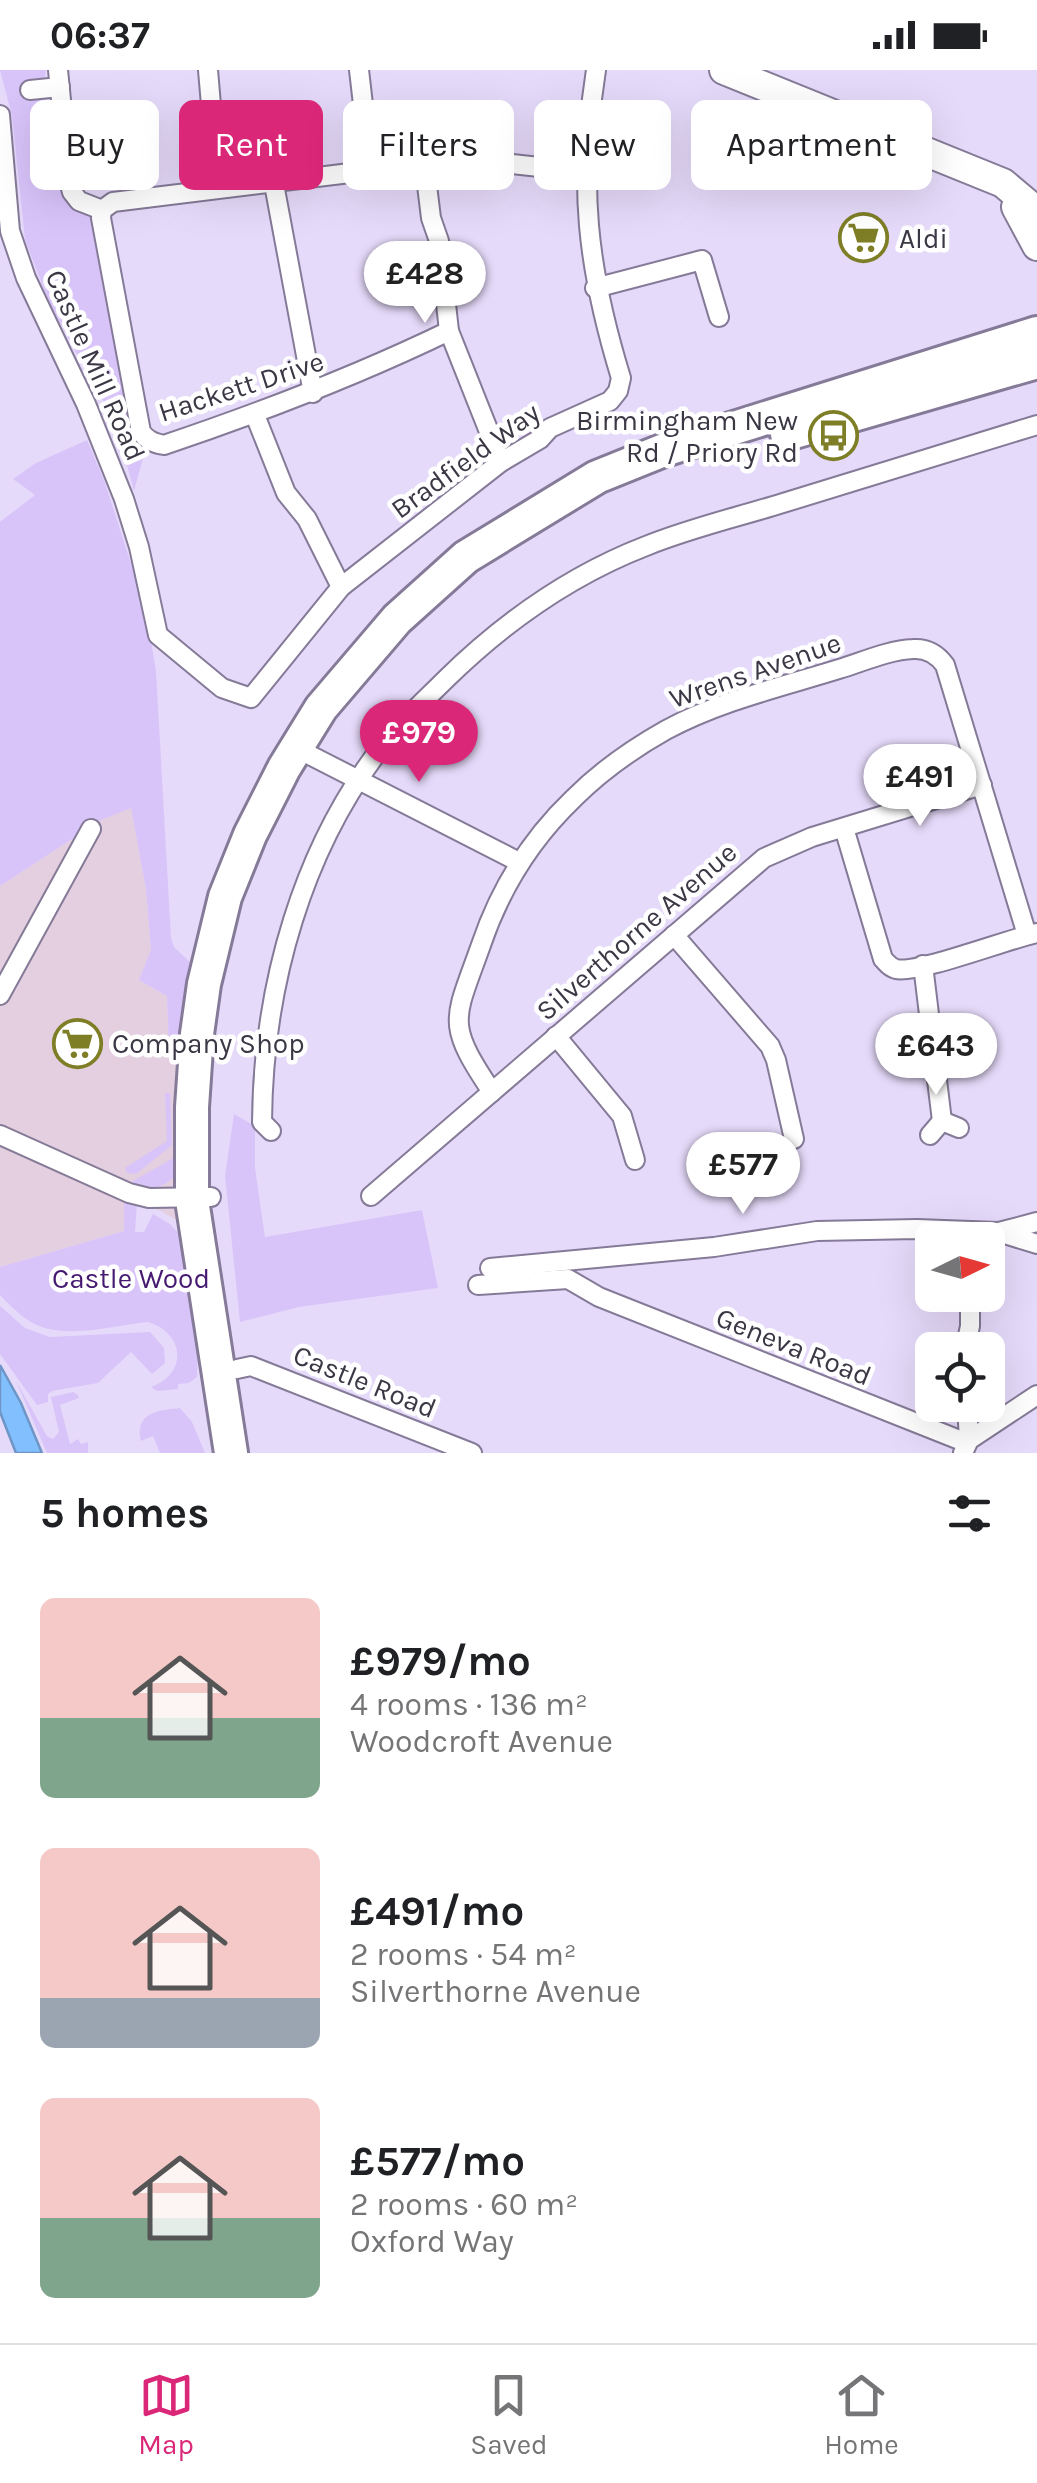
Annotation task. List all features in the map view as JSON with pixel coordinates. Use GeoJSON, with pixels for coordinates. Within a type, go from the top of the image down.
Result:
{"type":"FeatureCollection","features":[{"type":"Feature","properties":{"kind":"highway"},"geometry":{"type":"LineString","coordinates":[[230,1453],[202,1198],[224,965],[320,708],[397,619],[466,557],[597,477],[664,450],[1037,333]]}},
{"type":"Feature","properties":{"kind":"highway"},"geometry":{"type":"LineString","coordinates":[[304,754],[329,733],[409,634],[472,580],[600,500],[677,465],[1037,362]]}},
{"type":"Feature","properties":{"kind":"highway"},"geometry":{"type":"LineString","coordinates":[[202,1198],[250,1453]]}},
{"type":"Feature","properties":{"kind":"main road"},"geometry":{"type":"LineString","coordinates":[[724,70],[1014,189],[1037,218]]}},
{"type":"Feature","properties":{"kind":"main road"},"geometry":{"type":"LineString","coordinates":[[972,171],[1014,206],[1037,246]]}},
{"type":"Feature","properties":{"kind":"street"},"geometry":{"type":"LineString","coordinates":[[208,70],[211,100]]}},
{"type":"Feature","properties":{"kind":"street"},"geometry":{"type":"LineString","coordinates":[[359,70],[362,100]]}},
{"type":"Feature","properties":{"kind":"street","name":"Bradfield Way"},"geometry":{"type":"LineString","coordinates":[[593,100],[596,70]]}},
{"type":"Feature","properties":{"kind":"street"},"geometry":{"type":"LineString","coordinates":[[30,90],[59,78],[62,110],[53,147],[66,167],[72,192],[79,201],[101,214],[113,202],[197,190]]}},
{"type":"Feature","properties":{"kind":"street","name":"Castle Mill Road"},"geometry":{"type":"LineString","coordinates":[[0,115],[5,234],[86,404],[124,499],[158,634]]}},
{"type":"Feature","properties":{"kind":"street"},"geometry":{"type":"LineString","coordinates":[[275,190],[313,392]]}},
{"type":"Feature","properties":{"kind":"street"},"geometry":{"type":"LineString","coordinates":[[428,190],[450,331],[486,431],[502,462]]}},
{"type":"Feature","properties":{"kind":"street","name":"Bradfield Way"},"geometry":{"type":"LineString","coordinates":[[158,634],[222,688],[251,698],[342,587],[550,428],[610,401],[621,378],[596,288],[587,190]]}},
{"type":"Feature","properties":{"kind":"street","name":"Hackett Drive"},"geometry":{"type":"LineString","coordinates":[[101,214],[141,432],[147,440],[164,445],[255,415],[450,331]]}},
{"type":"Feature","properties":{"kind":"street"},"geometry":{"type":"LineString","coordinates":[[596,288],[702,260],[719,317]]}},
{"type":"Feature","properties":{"kind":"street"},"geometry":{"type":"LineString","coordinates":[[255,415],[286,493],[308,519],[342,587]]}},
{"type":"Feature","properties":{"kind":"street"},"geometry":{"type":"LineString","coordinates":[[271,1130],[262,1122],[262,1070],[271,1006],[298,908],[323,847],[358,781],[388,738],[471,655],[525,612],[580,578],[645,546],[1037,426]]}},
{"type":"Feature","properties":{"kind":"street","name":"Wrens Avenue"},"geometry":{"type":"LineString","coordinates":[[492,1092],[463,1050],[458,1010],[489,920],[519,862],[573,798],[611,766],[664,731],[702,713],[912,649],[938,656],[945,665],[982,785]]}},
{"type":"Feature","properties":{"kind":"street"},"geometry":{"type":"LineString","coordinates":[[304,754],[519,862]]}},
{"type":"Feature","properties":{"kind":"street"},"geometry":{"type":"LineString","coordinates":[[844,828],[884,959],[890,966],[899,970],[923,965],[1032,934],[982,785]]}},
{"type":"Feature","properties":{"kind":"street","name":"Silverthorne Avenue"},"geometry":{"type":"LineString","coordinates":[[371,1196],[764,858],[786,846],[982,785]]}},
{"type":"Feature","properties":{"kind":"street"},"geometry":{"type":"LineString","coordinates":[[0,995],[91,830]]}},
{"type":"Feature","properties":{"kind":"street"},"geometry":{"type":"LineString","coordinates":[[674,934],[770,1046],[793,1143]]}},
{"type":"Feature","properties":{"kind":"street"},"geometry":{"type":"LineString","coordinates":[[923,965],[944,1128]]}},
{"type":"Feature","properties":{"kind":"street"},"geometry":{"type":"LineString","coordinates":[[556,1036],[622,1116],[635,1165]]}},
{"type":"Feature","properties":{"kind":"street"},"geometry":{"type":"LineString","coordinates":[[0,1135],[129,1193],[202,1198]]}},
{"type":"Feature","properties":{"kind":"street"},"geometry":{"type":"LineString","coordinates":[[1005,1230],[1037,1222]]}},
{"type":"Feature","properties":{"kind":"street"},"geometry":{"type":"LineString","coordinates":[[490,1268],[714,1247],[818,1231],[915,1229]]}},
{"type":"Feature","properties":{"kind":"street"},"geometry":{"type":"LineString","coordinates":[[1005,1234],[1037,1244]]}},
{"type":"Feature","properties":{"kind":"street","name":"Geneva Road"},"geometry":{"type":"LineString","coordinates":[[478,1285],[568,1279],[600,1297],[966,1447]]}},
{"type":"Feature","properties":{"kind":"street","name":"Castle Road"},"geometry":{"type":"LineString","coordinates":[[236,1370],[251,1366],[472,1453]]}},
{"type":"Feature","properties":{"kind":"street"},"geometry":{"type":"LineString","coordinates":[[966,1447],[1037,1395]]}},
{"type":"Feature","properties":{"kind":"street"},"geometry":{"type":"LineString","coordinates":[[966,1447],[967,1422]]}},
{"type":"Feature","properties":{"kind":"shaded area"},"geometry":{"type":"Polygon","coordinates":[[[131,807],[146,889],[151,950],[139,980],[167,996],[169,1049],[204,1053],[186,1226],[138,1203],[124,1231],[0,1267],[0,886],[101,820],[131,807]]]}},
{"type":"Feature","properties":{"kind":"green space"},"geometry":{"type":"Polygon","coordinates":[[[0,70],[46,70],[45,78],[28,86],[46,100],[30,100],[30,190],[75,190],[91,214],[105,266],[130,421],[145,451],[134,491],[113,414],[49,302],[25,240],[12,116],[0,70]]]}},
{"type":"Feature","properties":{"kind":"green space"},"geometry":{"type":"Polygon","coordinates":[[[87,440],[146,610],[156,671],[171,938],[174,947],[191,963],[176,1050],[169,1049],[167,996],[139,980],[151,950],[146,889],[131,808],[101,820],[0,886],[0,522],[35,495],[13,479],[36,463],[87,440]]]}},
{"type":"Feature","properties":{"kind":"green space"},"geometry":{"type":"Polygon","coordinates":[[[165,1093],[170,1093],[172,1145],[136,1174],[127,1173],[125,1168],[167,1141],[165,1093]]]}},
{"type":"Feature","properties":{"kind":"green space"},"geometry":{"type":"Polygon","coordinates":[[[234,1114],[255,1126],[255,1168],[265,1237],[422,1210],[438,1288],[299,1307],[240,1322],[225,1176],[234,1114]]]}},
{"type":"Feature","properties":{"kind":"green space"},"geometry":{"type":"Polygon","coordinates":[[[179,1155],[178,1174],[167,1182],[151,1188],[132,1187],[133,1181],[179,1155]]]}},
{"type":"Feature","properties":{"kind":"green space","name":"Castle Wood"},"geometry":{"type":"Polygon","coordinates":[[[124,1200],[137,1203],[135,1232],[144,1232],[153,1214],[181,1236],[198,1359],[197,1377],[178,1384],[178,1389],[157,1391],[151,1387],[163,1381],[176,1364],[175,1344],[160,1327],[148,1322],[83,1331],[45,1328],[32,1323],[0,1295],[0,1267],[124,1231],[124,1200]]]}},
{"type":"Feature","properties":{"kind":"green space"},"geometry":{"type":"Polygon","coordinates":[[[0,1306],[25,1328],[50,1337],[150,1332],[164,1348],[165,1363],[152,1374],[131,1352],[98,1383],[52,1391],[48,1402],[37,1405],[0,1354],[0,1306]]]}},
{"type":"Feature","properties":{"kind":"green space"},"geometry":{"type":"Polygon","coordinates":[[[16,1381],[47,1436],[53,1439],[59,1432],[51,1397],[73,1392],[78,1395],[79,1398],[60,1405],[70,1444],[78,1439],[81,1444],[88,1442],[88,1453],[47,1453],[16,1381]]]}},
{"type":"Feature","properties":{"kind":"green space"},"geometry":{"type":"Polygon","coordinates":[[[180,1408],[192,1422],[205,1453],[160,1453],[153,1436],[141,1441],[144,1419],[156,1412],[180,1408]]]}},
{"type":"Feature","properties":{"kind":"water"},"geometry":{"type":"Polygon","coordinates":[[[0,1365],[42,1453],[16,1453],[0,1412],[0,1365]]]}},
{"type":"Feature","properties":{"kind":"place","name":"Aldi"},"geometry":{"type":"Point","coordinates":[864,238]}},
{"type":"Feature","properties":{"kind":"place","name":"Birmingham New Rd / Priory Rd"},"geometry":{"type":"Point","coordinates":[833,436]}},
{"type":"Feature","properties":{"kind":"place","name":"Company Shop"},"geometry":{"type":"Point","coordinates":[77,1043]}}]}
